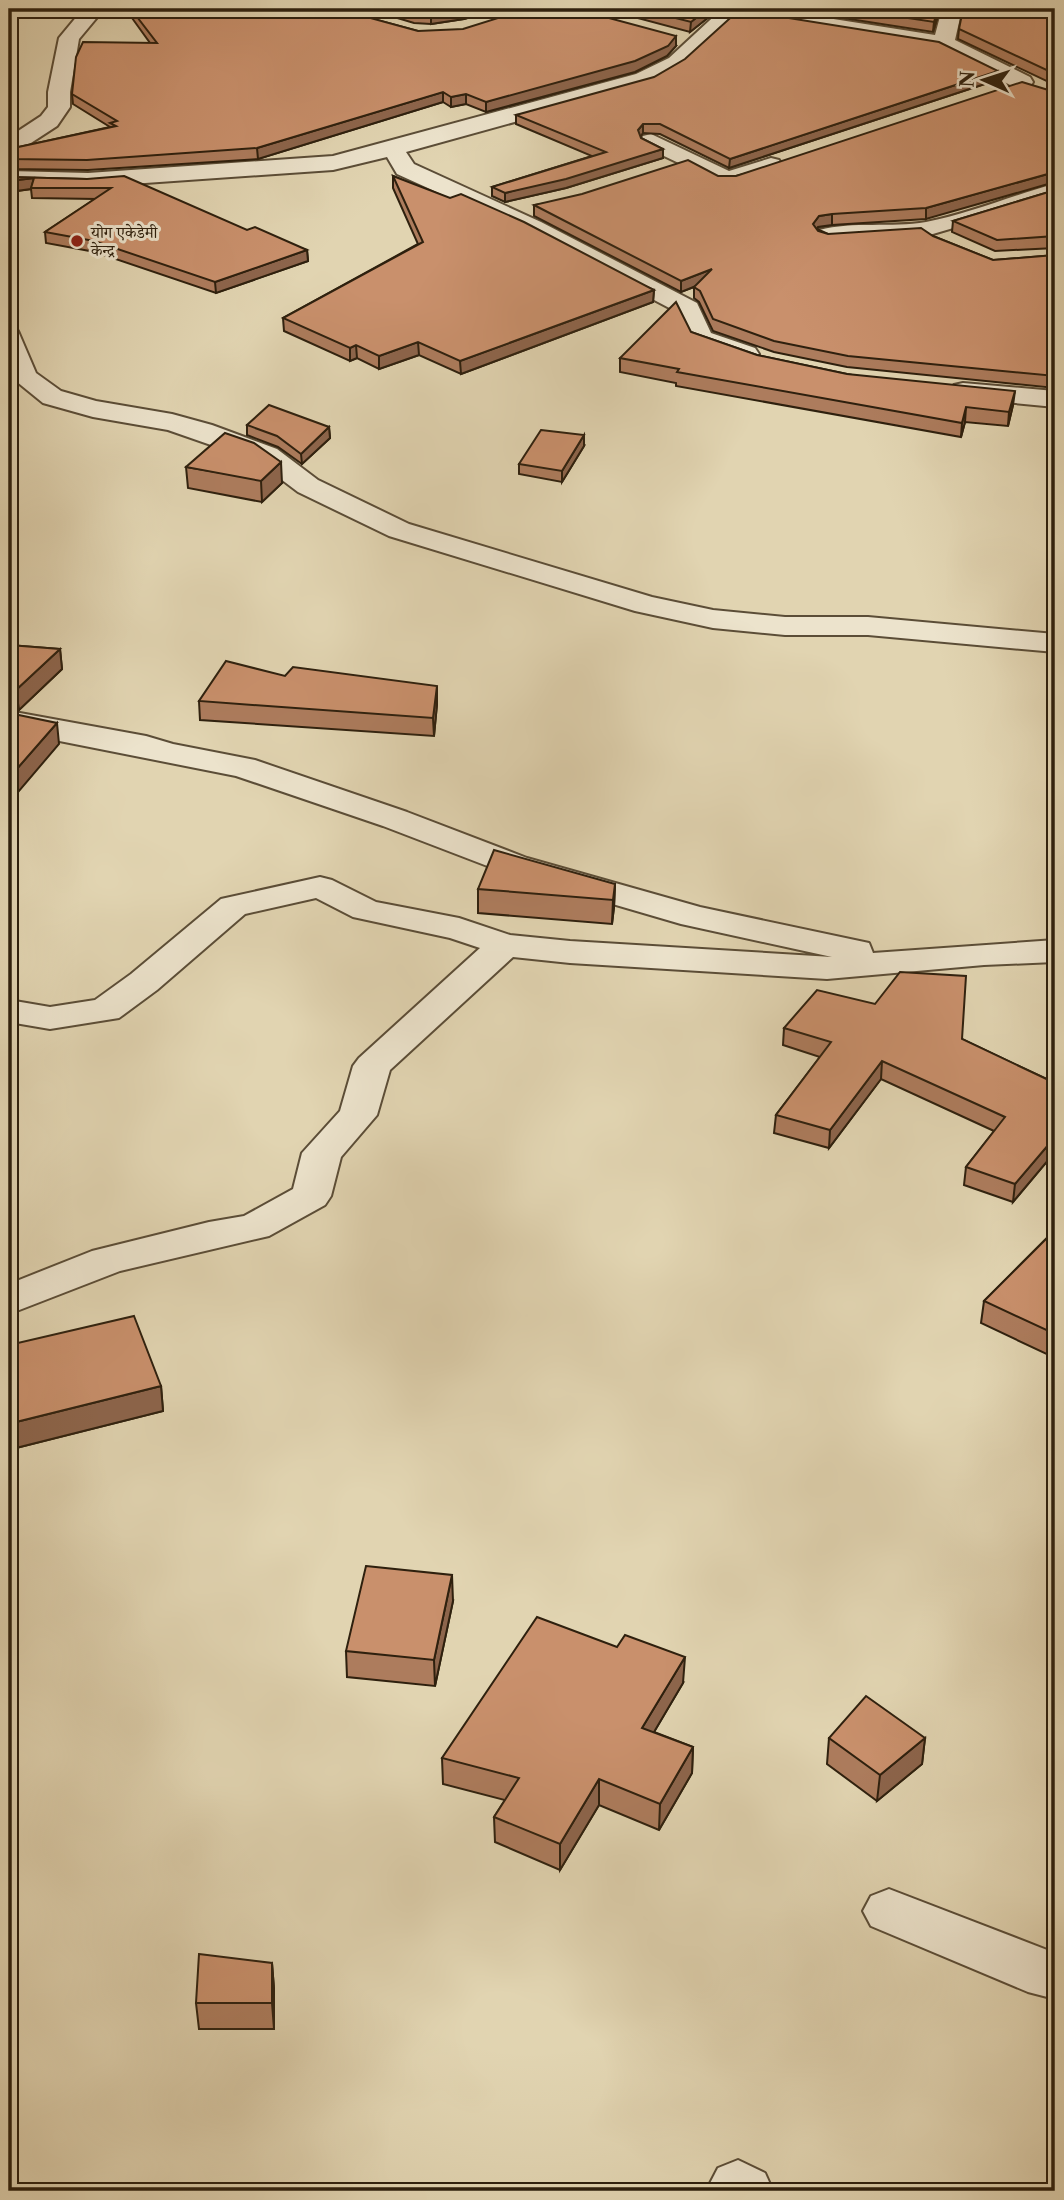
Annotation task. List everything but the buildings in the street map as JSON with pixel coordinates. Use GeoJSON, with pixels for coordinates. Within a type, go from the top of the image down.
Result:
{"type":"FeatureCollection","features":[{"type":"Feature","properties":{"kind":"street"},"geometry":{"type":"LineString","coordinates":[[14,139],[49,121],[59,107],[59,92],[69,38],[94,9]]}},
{"type":"Feature","properties":{"kind":"street"},"geometry":{"type":"LineString","coordinates":[[9,178],[88,180],[267,168],[333,163],[393,149],[644,79],[676,62],[732,9],[813,14],[944,44],[1032,85],[997,90]]}},
{"type":"Feature","properties":{"kind":"street"},"geometry":{"type":"LineString","coordinates":[[944,44],[952,9]]}},
{"type":"Feature","properties":{"kind":"street"},"geometry":{"type":"LineString","coordinates":[[670,35],[695,42]]}},
{"type":"Feature","properties":{"kind":"street"},"geometry":{"type":"LineString","coordinates":[[651,141],[727,179],[792,158]]}},
{"type":"Feature","properties":{"kind":"street"},"geometry":{"type":"LineString","coordinates":[[393,149],[405,169],[503,213],[688,308],[700,338],[766,361]]}},
{"type":"Feature","properties":{"kind":"street"},"geometry":{"type":"LineString","coordinates":[[664,169],[690,160]]}},
{"type":"Feature","properties":{"kind":"street"},"geometry":{"type":"LineString","coordinates":[[827,235],[873,230],[926,229],[1055,191]]}},
{"type":"Feature","properties":{"kind":"street"},"geometry":{"type":"LineString","coordinates":[[503,213],[538,205]]}},
{"type":"Feature","properties":{"kind":"street"},"geometry":{"type":"LineString","coordinates":[[926,229],[953,244]]}},
{"type":"Feature","properties":{"kind":"street"},"geometry":{"type":"LineString","coordinates":[[9,336],[24,377],[52,397],[93,409],[172,422],[202,431],[267,455],[308,486],[398,530],[646,605],[713,619],[785,626],[868,626],[1055,643]]}},
{"type":"Feature","properties":{"kind":"street"},"geometry":{"type":"LineString","coordinates":[[946,390],[1055,400]]}},
{"type":"Feature","properties":{"kind":"street"},"geometry":{"type":"LineString","coordinates":[[9,721],[243,767],[395,819],[515,865],[694,916],[903,960]]}},
{"type":"Feature","properties":{"kind":"street"},"geometry":{"type":"LineString","coordinates":[[9,1011],[50,1018],[106,1010],[145,982],[233,906],[320,887],[365,910],[459,929],[505,945],[827,968],[903,960],[1055,951]]}},
{"type":"Feature","properties":{"kind":"street"},"geometry":{"type":"LineString","coordinates":[[9,1300],[107,1261],[209,1235],[255,1227],[311,1196],[322,1153],[358,1115],[372,1066],[505,945]]}},
{"type":"Feature","properties":{"kind":"street"},"geometry":{"type":"LineString","coordinates":[[888,1911],[1047,1976],[1055,1976]]}},
{"type":"Feature","properties":{"kind":"street"},"geometry":{"type":"LineString","coordinates":[[734,2191],[738,2186],[746,2191]]}},
{"type":"Feature","properties":{"kind":"place","name":"योग एकेडेमी केन्द्र"},"geometry":{"type":"Point","coordinates":[77,241]}}]}
